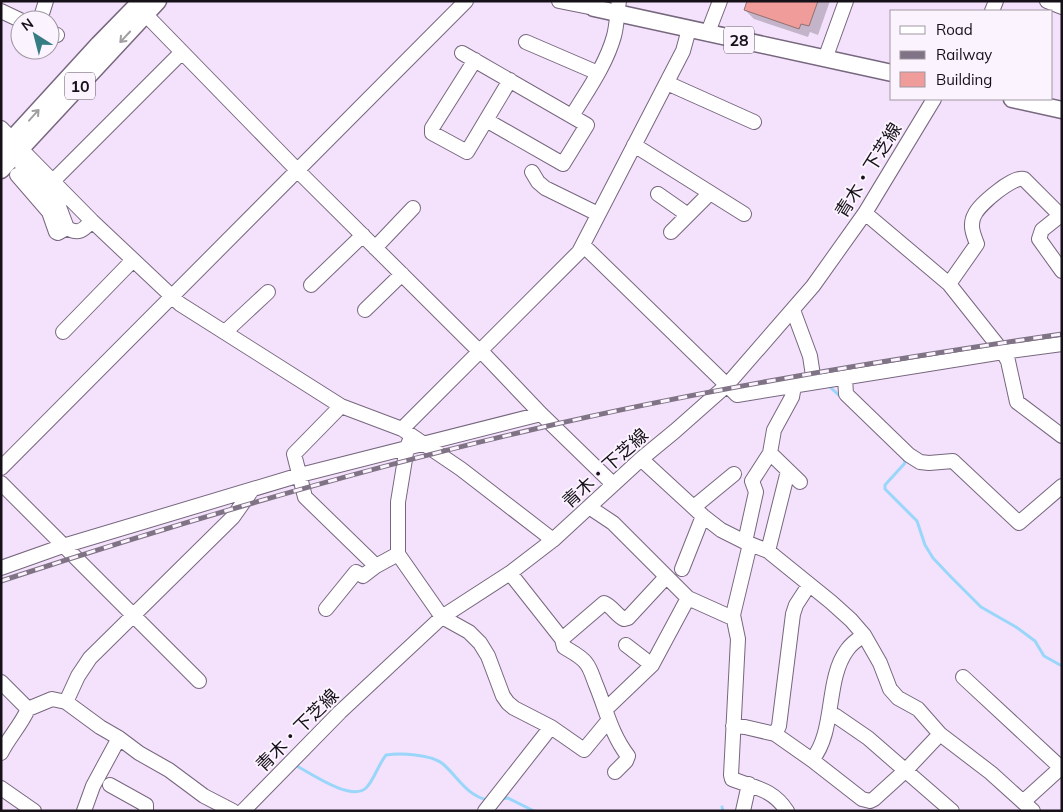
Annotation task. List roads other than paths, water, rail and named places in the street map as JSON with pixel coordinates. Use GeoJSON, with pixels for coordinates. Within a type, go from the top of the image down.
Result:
{"type":"FeatureCollection","features":[{"type":"Feature","properties":{"kind":"main road","name":"10"},"geometry":{"type":"LineString","coordinates":[[1,151],[99,44],[144,8],[158,1]]}},
{"type":"Feature","properties":{"kind":"main road","name":"28"},"geometry":{"type":"LineString","coordinates":[[592,5],[618,7],[688,30],[890,73]]}},
{"type":"Feature","properties":{"kind":"main road"},"geometry":{"type":"LineString","coordinates":[[1017,100],[1062,110]]}},
{"type":"Feature","properties":{"kind":"main road","name":"10"},"geometry":{"type":"LineString","coordinates":[[11,138],[13,170]]}},
{"type":"Feature","properties":{"kind":"street"},"geometry":{"type":"LineString","coordinates":[[1,468],[466,1]]}},
{"type":"Feature","properties":{"kind":"street"},"geometry":{"type":"LineString","coordinates":[[559,1],[592,5]]}},
{"type":"Feature","properties":{"kind":"street"},"geometry":{"type":"LineString","coordinates":[[710,34],[710,27],[720,1]]}},
{"type":"Feature","properties":{"kind":"street"},"geometry":{"type":"LineString","coordinates":[[826,58],[846,1]]}},
{"type":"Feature","properties":{"kind":"street"},"geometry":{"type":"LineString","coordinates":[[572,116],[598,73],[614,36],[618,7]]}},
{"type":"Feature","properties":{"kind":"street"},"geometry":{"type":"LineString","coordinates":[[144,8],[181,53],[613,484]]}},
{"type":"Feature","properties":{"kind":"street"},"geometry":{"type":"LineString","coordinates":[[688,30],[683,51],[579,252],[481,351],[411,439],[398,502],[398,554],[442,617],[468,632],[480,643],[488,656],[503,696],[508,703],[551,727],[584,750],[607,715],[652,665],[688,598]]}},
{"type":"Feature","properties":{"kind":"street"},"geometry":{"type":"LineString","coordinates":[[526,42],[598,73]]}},
{"type":"Feature","properties":{"kind":"street"},"geometry":{"type":"LineString","coordinates":[[53,181],[181,53]]}},
{"type":"Feature","properties":{"kind":"street"},"geometry":{"type":"LineString","coordinates":[[462,53],[587,125],[563,164],[486,120]]}},
{"type":"Feature","properties":{"kind":"street"},"geometry":{"type":"LineString","coordinates":[[475,60],[432,128],[432,132],[467,152],[510,80]]}},
{"type":"Feature","properties":{"kind":"street"},"geometry":{"type":"LineString","coordinates":[[667,83],[754,122]]}},
{"type":"Feature","properties":{"kind":"street","name":"青木・下芝線"},"geometry":{"type":"LineString","coordinates":[[242,810],[340,712],[442,617],[510,573],[553,540],[641,459],[727,385],[813,286],[865,213],[933,100]]}},
{"type":"Feature","properties":{"kind":"street"},"geometry":{"type":"LineString","coordinates":[[11,138],[92,221],[180,304],[340,406],[411,439],[461,469],[553,540]]}},
{"type":"Feature","properties":{"kind":"street"},"geometry":{"type":"LineString","coordinates":[[634,145],[744,214]]}},
{"type":"Feature","properties":{"kind":"street"},"geometry":{"type":"LineString","coordinates":[[13,170],[58,204],[67,228],[78,232],[92,221]]}},
{"type":"Feature","properties":{"kind":"street"},"geometry":{"type":"LineString","coordinates":[[532,172],[538,182],[545,188],[598,214]]}},
{"type":"Feature","properties":{"kind":"street"},"geometry":{"type":"LineString","coordinates":[[949,284],[977,244],[972,229],[975,214],[988,199],[1018,178],[1024,179],[1061,214],[1042,230],[1039,239],[1062,271]]}},
{"type":"Feature","properties":{"kind":"street"},"geometry":{"type":"LineString","coordinates":[[671,232],[710,193]]}},
{"type":"Feature","properties":{"kind":"street"},"geometry":{"type":"LineString","coordinates":[[658,194],[688,215]]}},
{"type":"Feature","properties":{"kind":"street"},"geometry":{"type":"LineString","coordinates":[[375,248],[413,208]]}},
{"type":"Feature","properties":{"kind":"street"},"geometry":{"type":"LineString","coordinates":[[865,213],[949,284],[1003,352],[1008,361],[1017,402],[1062,436]]}},
{"type":"Feature","properties":{"kind":"street"},"geometry":{"type":"LineString","coordinates":[[311,285],[363,235]]}},
{"type":"Feature","properties":{"kind":"street"},"geometry":{"type":"LineString","coordinates":[[583,245],[737,395],[1062,344]]}},
{"type":"Feature","properties":{"kind":"street"},"geometry":{"type":"LineString","coordinates":[[63,332],[133,260]]}},
{"type":"Feature","properties":{"kind":"street"},"geometry":{"type":"LineString","coordinates":[[365,310],[402,274]]}},
{"type":"Feature","properties":{"kind":"street"},"geometry":{"type":"LineString","coordinates":[[225,332],[268,292]]}},
{"type":"Feature","properties":{"kind":"street"},"geometry":{"type":"LineString","coordinates":[[793,310],[810,356],[814,382]]}},
{"type":"Feature","properties":{"kind":"street"},"geometry":{"type":"LineString","coordinates":[[845,378],[846,394],[902,449],[920,462],[953,461],[1019,523],[1062,486]]}},
{"type":"Feature","properties":{"kind":"street"},"geometry":{"type":"LineString","coordinates":[[787,811],[772,794],[756,786],[732,779],[738,639],[733,616],[756,492],[752,481],[770,453],[774,430],[792,397],[794,386]]}},
{"type":"Feature","properties":{"kind":"street"},"geometry":{"type":"LineString","coordinates":[[340,406],[294,454],[305,497],[376,566]]}},
{"type":"Feature","properties":{"kind":"street"},"geometry":{"type":"LineString","coordinates":[[1,568],[63,546],[252,490],[411,439],[541,414]]}},
{"type":"Feature","properties":{"kind":"street"},"geometry":{"type":"LineString","coordinates":[[770,453],[800,482]]}},
{"type":"Feature","properties":{"kind":"street"},"geometry":{"type":"LineString","coordinates":[[641,459],[698,512],[721,530],[768,551],[851,620],[864,635],[880,663],[890,689],[898,698],[918,709],[940,734],[991,773],[1028,806],[1059,766],[963,677]]}},
{"type":"Feature","properties":{"kind":"street"},"geometry":{"type":"LineString","coordinates":[[768,551],[788,471]]}},
{"type":"Feature","properties":{"kind":"street"},"geometry":{"type":"LineString","coordinates":[[682,569],[698,512],[734,474]]}},
{"type":"Feature","properties":{"kind":"street"},"geometry":{"type":"LineString","coordinates":[[1,483],[199,681]]}},
{"type":"Feature","properties":{"kind":"street"},"geometry":{"type":"LineString","coordinates":[[66,702],[78,676],[90,658],[233,517],[252,490]]}},
{"type":"Feature","properties":{"kind":"street"},"geometry":{"type":"LineString","coordinates":[[589,507],[613,523],[688,598],[728,616],[733,616]]}},
{"type":"Feature","properties":{"kind":"street"},"geometry":{"type":"LineString","coordinates":[[326,609],[356,572],[364,576],[376,566],[398,554]]}},
{"type":"Feature","properties":{"kind":"street"},"geometry":{"type":"LineString","coordinates":[[510,573],[562,639],[564,647],[582,659],[588,666],[615,736],[628,756],[626,761],[615,772]]}},
{"type":"Feature","properties":{"kind":"street"},"geometry":{"type":"LineString","coordinates":[[562,639],[604,604],[607,604],[619,617],[628,618],[666,577]]}},
{"type":"Feature","properties":{"kind":"street"},"geometry":{"type":"LineString","coordinates":[[775,734],[779,726],[793,614],[796,605],[809,585]]}},
{"type":"Feature","properties":{"kind":"street"},"geometry":{"type":"LineString","coordinates":[[812,760],[818,753],[823,739],[841,661],[851,645],[864,635]]}},
{"type":"Feature","properties":{"kind":"street"},"geometry":{"type":"LineString","coordinates":[[626,645],[652,665]]}},
{"type":"Feature","properties":{"kind":"street"},"geometry":{"type":"LineString","coordinates":[[1,682],[28,709]]}},
{"type":"Feature","properties":{"kind":"street"},"geometry":{"type":"LineString","coordinates":[[1,753],[9,737],[24,718],[28,709],[52,699],[66,702],[139,753],[169,770],[204,796],[242,810]]}},
{"type":"Feature","properties":{"kind":"street"},"geometry":{"type":"LineString","coordinates":[[829,715],[836,716],[868,738],[952,811]]}},
{"type":"Feature","properties":{"kind":"street"},"geometry":{"type":"LineString","coordinates":[[733,726],[752,728],[775,734],[866,801],[874,799],[906,770],[940,734]]}},
{"type":"Feature","properties":{"kind":"street"},"geometry":{"type":"LineString","coordinates":[[485,811],[551,727]]}},
{"type":"Feature","properties":{"kind":"street"},"geometry":{"type":"LineString","coordinates":[[84,811],[93,786],[119,738]]}},
{"type":"Feature","properties":{"kind":"street"},"geometry":{"type":"LineString","coordinates":[[743,811],[749,784]]}},
{"type":"Feature","properties":{"kind":"street"},"geometry":{"type":"LineString","coordinates":[[110,785],[146,805],[146,811]]}},
{"type":"Feature","properties":{"kind":"street"},"geometry":{"type":"LineString","coordinates":[[1,788],[34,811]]}},
{"type":"Feature","properties":{"kind":"waterway"},"geometry":{"type":"LineString","coordinates":[[831,388],[842,398]]}},
{"type":"Feature","properties":{"kind":"waterway"},"geometry":{"type":"LineString","coordinates":[[904,458],[905,463],[885,485],[885,489],[917,521],[925,545],[933,558],[981,607],[1016,627],[1035,641],[1044,656],[1062,666]]}},
{"type":"Feature","properties":{"kind":"waterway"},"geometry":{"type":"LineString","coordinates":[[295,765],[341,789],[359,791],[369,785],[386,755],[407,754],[423,756],[443,764],[474,795],[488,800]]}},
{"type":"Feature","properties":{"kind":"waterway"},"geometry":{"type":"LineString","coordinates":[[502,799],[508,798],[534,811]]}},
{"type":"Feature","properties":{"kind":"waterway"},"geometry":{"type":"LineString","coordinates":[[722,807],[723,811]]}},
{"type":"Feature","properties":{"kind":"railway"},"geometry":{"type":"LineString","coordinates":[[1,581],[268,498],[403,461],[539,428],[669,400],[799,376],[1062,334]]}}]}
